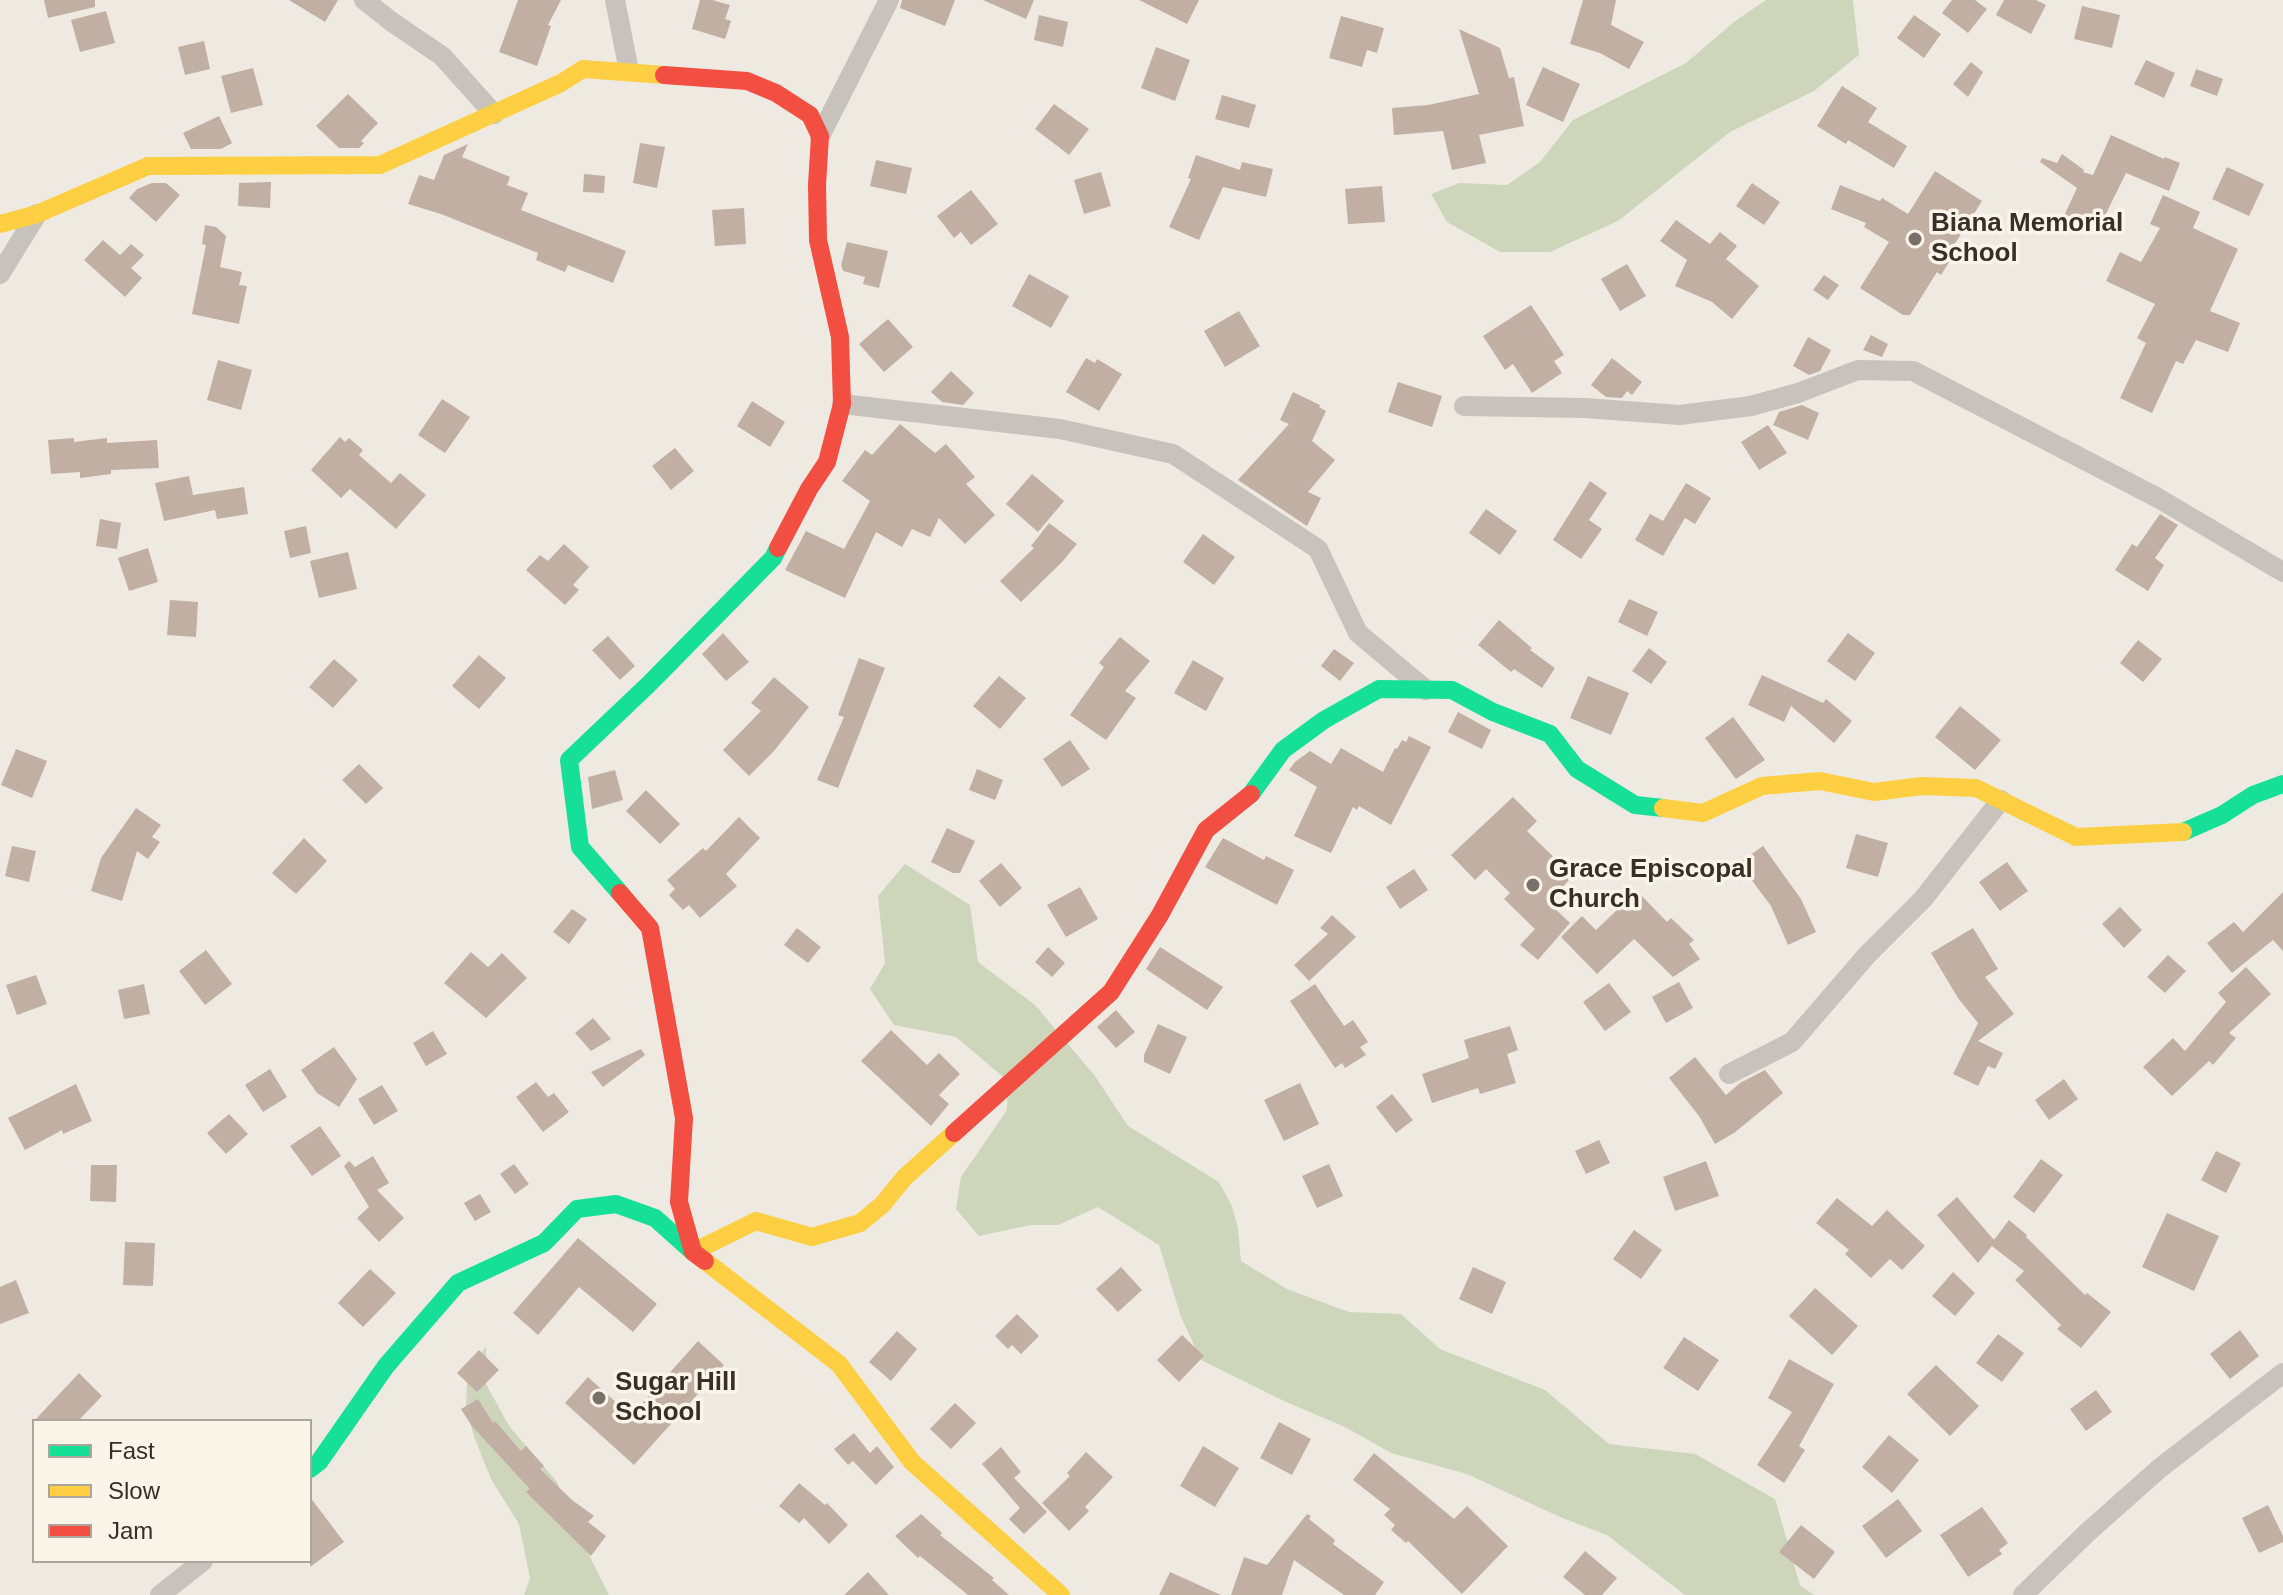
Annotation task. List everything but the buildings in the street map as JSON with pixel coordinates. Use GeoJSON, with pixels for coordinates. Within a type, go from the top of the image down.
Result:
{"type":"FeatureCollection","features":[{"type":"Feature","properties":{"kind":"street"},"geometry":{"type":"LineString","coordinates":[[364,0],[442,56],[494,114]]}},
{"type":"Feature","properties":{"kind":"street"},"geometry":{"type":"LineString","coordinates":[[615,0],[629,71]]}},
{"type":"Feature","properties":{"kind":"street"},"geometry":{"type":"LineString","coordinates":[[693,1252],[679,1202],[684,1118],[650,928],[580,847],[569,760],[773,558],[809,489],[827,462],[842,404],[840,337],[818,240],[820,136],[889,0]]}},
{"type":"Feature","properties":{"kind":"street"},"geometry":{"type":"LineString","coordinates":[[0,224],[37,214],[148,166],[380,165],[561,83],[583,69],[747,81],[776,93],[810,115],[820,136]]}},
{"type":"Feature","properties":{"kind":"street"},"geometry":{"type":"LineString","coordinates":[[0,274],[37,214]]}},
{"type":"Feature","properties":{"kind":"street"},"geometry":{"type":"LineString","coordinates":[[1464,406],[1585,408],[1680,415],[1751,406],[1798,393],[1858,370],[1913,371],[2158,498],[2283,572]]}},
{"type":"Feature","properties":{"kind":"street"},"geometry":{"type":"LineString","coordinates":[[842,404],[1060,429],[1173,454],[1318,549],[1358,633],[1426,690]]}},
{"type":"Feature","properties":{"kind":"street"},"geometry":{"type":"LineString","coordinates":[[693,1252],[756,1221],[812,1237],[860,1223],[882,1205],[905,1177],[1111,992],[1160,915],[1206,830],[1250,795],[1283,750],[1324,720],[1379,689],[1452,690],[1493,712],[1550,734],[1577,769],[1635,805],[1703,813],[1762,786],[1820,781],[1874,792],[1922,786],[1976,788],[2076,837],[2179,834],[2222,815],[2253,795],[2283,784]]}},
{"type":"Feature","properties":{"kind":"street"},"geometry":{"type":"LineString","coordinates":[[1729,1074],[1792,1042],[1867,955],[1923,899],[2001,800]]}},
{"type":"Feature","properties":{"kind":"street"},"geometry":{"type":"LineString","coordinates":[[312,1467],[319,1462],[386,1366],[458,1283],[544,1243],[577,1209],[616,1204],[655,1218],[693,1252],[839,1364],[912,1462],[1061,1595]]}},
{"type":"Feature","properties":{"kind":"street"},"geometry":{"type":"LineString","coordinates":[[2023,1595],[2160,1468],[2283,1373]]}},
{"type":"Feature","properties":{"kind":"street"},"geometry":{"type":"LineString","coordinates":[[171,1591],[201,1563]]}},
{"type":"Feature","properties":{"kind":"green space"},"geometry":{"type":"Polygon","coordinates":[[[1766,0],[1853,0],[1859,55],[1814,91],[1730,132],[1618,221],[1550,252],[1500,252],[1447,222],[1431,194],[1459,183],[1507,185],[1540,162],[1573,120],[1686,63],[1734,22],[1766,0]]]}},
{"type":"Feature","properties":{"kind":"green space"},"geometry":{"type":"Polygon","coordinates":[[[905,864],[970,905],[978,962],[1035,1005],[1095,1076],[1128,1126],[1219,1182],[1232,1206],[1241,1261],[1287,1289],[1349,1312],[1401,1314],[1440,1349],[1545,1390],[1609,1444],[1695,1454],[1775,1499],[1800,1585],[1814,1595],[1685,1595],[1607,1535],[1467,1474],[1391,1453],[1347,1428],[1201,1360],[1181,1317],[1159,1245],[1098,1207],[1058,1225],[1031,1225],[979,1236],[956,1209],[961,1177],[1007,1110],[1008,1081],[956,1037],[894,1025],[870,989],[885,963],[878,896],[905,864]]]}},
{"type":"Feature","properties":{"kind":"green space"},"geometry":{"type":"Polygon","coordinates":[[[486,1346],[486,1384],[509,1426],[557,1482],[609,1595],[524,1595],[530,1578],[519,1524],[491,1479],[466,1408],[467,1379],[486,1346]]]}},
{"type":"Feature","properties":{"kind":"traffic: fast"},"geometry":{"type":"LineString","coordinates":[[620,893],[580,847],[569,760],[649,684],[773,558],[778,548]]}},
{"type":"Feature","properties":{"kind":"traffic: fast"},"geometry":{"type":"LineString","coordinates":[[1251,794],[1283,750],[1324,720],[1379,689],[1452,690],[1493,712],[1550,734],[1577,769],[1635,805],[1663,808]]}},
{"type":"Feature","properties":{"kind":"traffic: fast"},"geometry":{"type":"LineString","coordinates":[[2183,832],[2222,815],[2253,795],[2283,784]]}},
{"type":"Feature","properties":{"kind":"traffic: fast"},"geometry":{"type":"LineString","coordinates":[[312,1467],[319,1462],[386,1366],[458,1283],[544,1243],[577,1209],[616,1204],[655,1218],[693,1252],[699,1249]]}},
{"type":"Feature","properties":{"kind":"traffic: slow"},"geometry":{"type":"LineString","coordinates":[[0,224],[37,214],[148,166],[380,165],[561,83],[583,69],[664,75]]}},
{"type":"Feature","properties":{"kind":"traffic: slow"},"geometry":{"type":"LineString","coordinates":[[1663,808],[1703,813],[1762,786],[1820,781],[1874,792],[1922,786],[1976,788],[2076,837],[2183,832]]}},
{"type":"Feature","properties":{"kind":"traffic: slow"},"geometry":{"type":"LineString","coordinates":[[699,1249],[756,1221],[812,1237],[860,1223],[954,1133]]}},
{"type":"Feature","properties":{"kind":"traffic: slow"},"geometry":{"type":"LineString","coordinates":[[705,1261],[839,1364],[912,1462],[1061,1595]]}},
{"type":"Feature","properties":{"kind":"traffic: jam"},"geometry":{"type":"LineString","coordinates":[[664,75],[747,81],[776,93],[810,115],[820,136],[818,240],[840,337],[842,404],[827,462],[778,548]]}},
{"type":"Feature","properties":{"kind":"traffic: jam"},"geometry":{"type":"LineString","coordinates":[[954,1133],[1111,992],[1160,915],[1206,830],[1251,794]]}},
{"type":"Feature","properties":{"kind":"traffic: jam"},"geometry":{"type":"LineString","coordinates":[[620,893],[650,928],[684,1118],[679,1202],[693,1252],[705,1261]]}},
{"type":"Feature","properties":{"kind":"place","name":"Biana Memorial School"},"geometry":{"type":"Point","coordinates":[1915,239]}},
{"type":"Feature","properties":{"kind":"place","name":"Grace Episcopal Church"},"geometry":{"type":"Point","coordinates":[1533,885]}},
{"type":"Feature","properties":{"kind":"place","name":"Sugar Hill School"},"geometry":{"type":"Point","coordinates":[599,1398]}}]}
